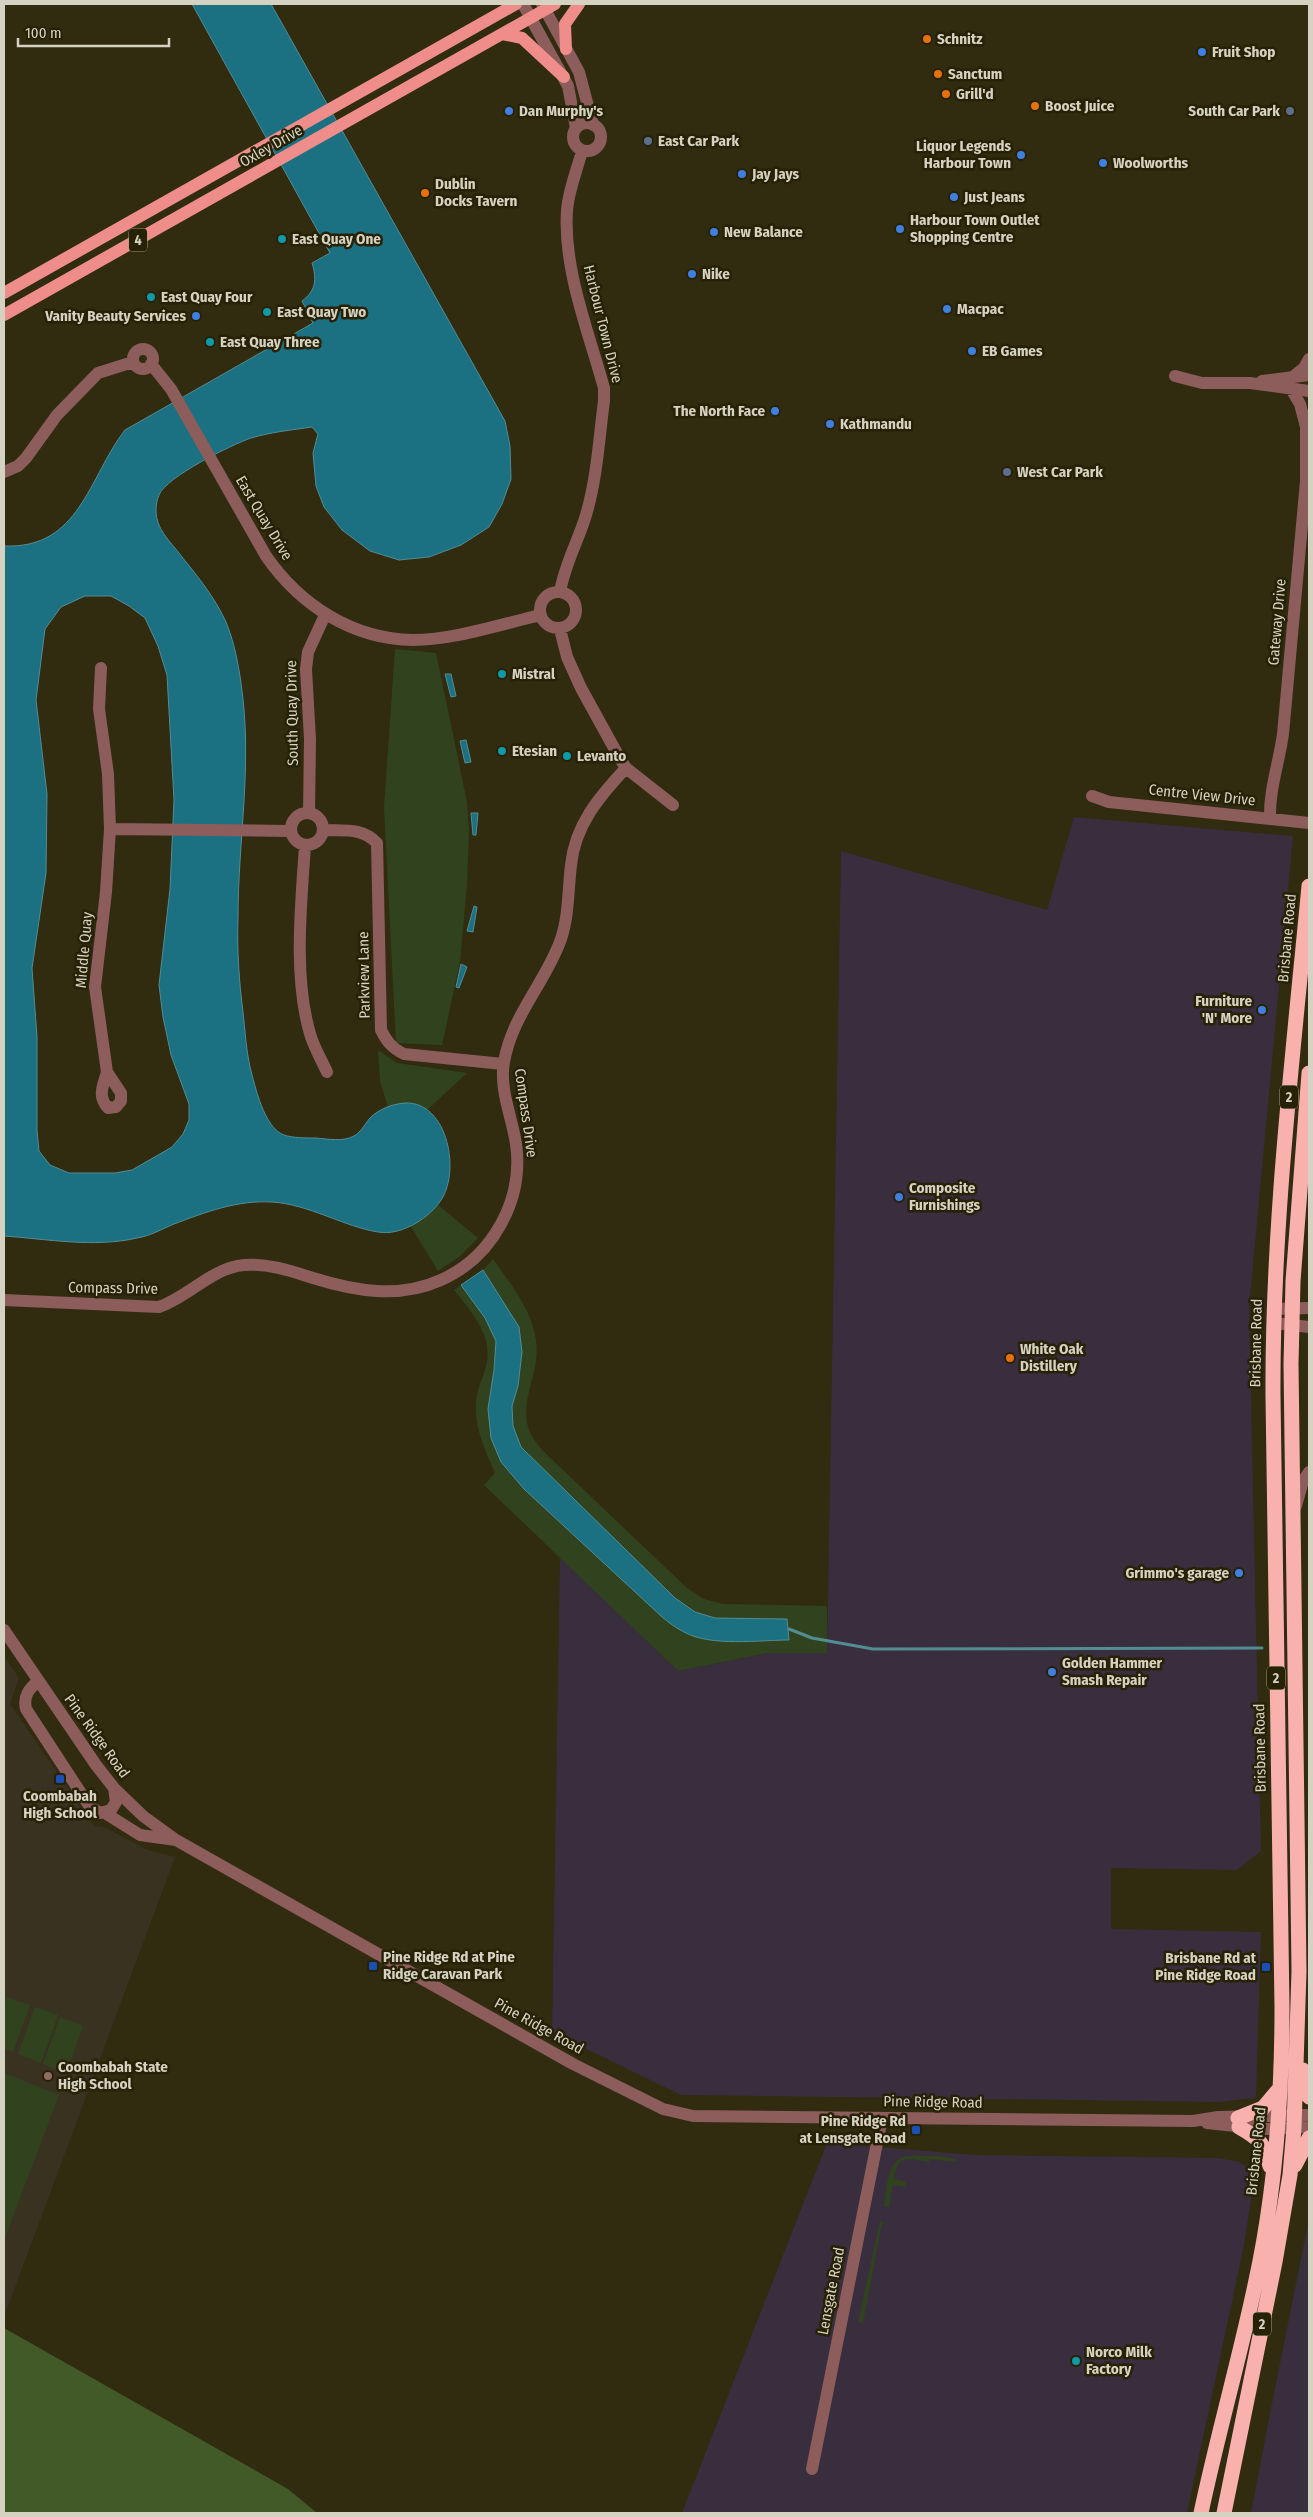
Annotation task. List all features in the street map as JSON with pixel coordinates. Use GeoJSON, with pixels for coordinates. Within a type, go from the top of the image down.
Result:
{"type":"FeatureCollection","features":[{"type":"Feature","properties":{"kind":"highway","name":"Brisbane Road"},"geometry":{"type":"LineString","coordinates":[[1201,2513],[1215,2446],[1256,2284],[1272,2178],[1280,2088],[1282,2015],[1273,1403],[1274,1316],[1281,1175],[1309,886]]}},
{"type":"Feature","properties":{"kind":"highway","name":"2"},"geometry":{"type":"LineString","coordinates":[[1224,2513],[1273,2275],[1290,2175],[1302,2121],[1298,2042],[1291,1325],[1309,1073]]}},
{"type":"Feature","properties":{"kind":"highway"},"geometry":{"type":"LineString","coordinates":[[1298,2042],[1309,2097]]}},
{"type":"Feature","properties":{"kind":"highway"},"geometry":{"type":"LineString","coordinates":[[1272,2178],[1262,2144],[1238,2122],[1263,2108],[1280,2088]]}},
{"type":"Feature","properties":{"kind":"highway"},"geometry":{"type":"LineString","coordinates":[[1290,2175],[1301,2150],[1309,2138]]}},
{"type":"Feature","properties":{"kind":"main road","name":"Oxley Drive"},"geometry":{"type":"LineString","coordinates":[[4,293],[516,4]]}},
{"type":"Feature","properties":{"kind":"main road"},"geometry":{"type":"LineString","coordinates":[[566,49],[565,24],[579,4]]}},
{"type":"Feature","properties":{"kind":"main road","name":"Oxley Drive"},"geometry":{"type":"LineString","coordinates":[[4,315],[531,18],[548,6]]}},
{"type":"Feature","properties":{"kind":"main road"},"geometry":{"type":"LineString","coordinates":[[502,34],[522,38],[564,77]]}},
{"type":"Feature","properties":{"kind":"street"},"geometry":{"type":"LineString","coordinates":[[523,4],[564,77],[571,96],[576,128],[572,138],[578,149],[582,151],[593,150],[600,144],[599,130],[593,125],[584,123],[576,128]]}},
{"type":"Feature","properties":{"kind":"street"},"geometry":{"type":"LineString","coordinates":[[548,6],[566,49],[581,78],[593,125]]}},
{"type":"Feature","properties":{"kind":"street","name":"Harbour Town Drive"},"geometry":{"type":"LineString","coordinates":[[560,592],[564,569],[585,517],[592,490],[604,401],[604,388],[571,267],[566,238],[567,209],[582,151]]}},
{"type":"Feature","properties":{"kind":"street"},"geometry":{"type":"LineString","coordinates":[[1294,376],[1304,368],[1309,359]]}},
{"type":"Feature","properties":{"kind":"street","name":"East Quay Drive"},"geometry":{"type":"LineString","coordinates":[[4,472],[18,466],[26,458],[66,405],[98,373],[133,362],[142,369],[152,364],[171,389],[279,575],[300,596],[325,615],[355,628],[387,637],[413,640],[442,637],[540,615]]}},
{"type":"Feature","properties":{"kind":"street"},"geometry":{"type":"LineString","coordinates":[[1250,383],[1309,375]]}},
{"type":"Feature","properties":{"kind":"street"},"geometry":{"type":"LineString","coordinates":[[1175,376],[1202,383],[1250,383],[1309,391]]}},
{"type":"Feature","properties":{"kind":"street","name":"Gateway Drive"},"geometry":{"type":"LineString","coordinates":[[1270,819],[1270,792],[1278,771],[1286,713],[1306,480],[1308,421],[1291,389]]}},
{"type":"Feature","properties":{"kind":"street"},"geometry":{"type":"LineString","coordinates":[[560,592],[574,600],[577,609],[572,623],[560,629],[548,625],[540,615],[542,601],[546,596],[560,592]]}},
{"type":"Feature","properties":{"kind":"street","name":"South Quay Drive"},"geometry":{"type":"LineString","coordinates":[[309,813],[310,739],[306,668],[308,652],[325,615]]}},
{"type":"Feature","properties":{"kind":"street"},"geometry":{"type":"LineString","coordinates":[[560,629],[567,657],[581,688],[626,768],[673,805]]}},
{"type":"Feature","properties":{"kind":"street","name":"Middle Quay"},"geometry":{"type":"LineString","coordinates":[[101,668],[99,709],[108,774],[110,830],[106,892],[95,987],[108,1072]]}},
{"type":"Feature","properties":{"kind":"street","name":"Compass Drive"},"geometry":{"type":"LineString","coordinates":[[4,1300],[159,1307],[175,1301],[221,1271],[243,1265],[266,1266],[351,1289],[381,1292],[412,1290],[441,1280],[462,1269],[482,1250],[506,1218],[515,1192],[516,1144],[505,1096],[503,1064],[518,1017],[545,972],[561,939],[568,906],[571,864],[576,838],[587,816],[626,768]]}},
{"type":"Feature","properties":{"kind":"street","name":"Centre View Drive"},"geometry":{"type":"LineString","coordinates":[[1092,796],[1109,802],[1309,822]]}},
{"type":"Feature","properties":{"kind":"street"},"geometry":{"type":"LineString","coordinates":[[309,813],[320,820],[323,830],[317,842],[305,846],[297,842],[291,831],[295,819],[299,815],[309,813]]}},
{"type":"Feature","properties":{"kind":"street"},"geometry":{"type":"LineString","coordinates":[[110,830],[291,831]]}},
{"type":"Feature","properties":{"kind":"street","name":"Parkview Lane"},"geometry":{"type":"LineString","coordinates":[[323,830],[360,831],[370,835],[376,843],[381,1030],[387,1042],[404,1054],[503,1064]]}},
{"type":"Feature","properties":{"kind":"street"},"geometry":{"type":"LineString","coordinates":[[305,846],[299,943],[306,1018],[312,1038],[327,1072]]}},
{"type":"Feature","properties":{"kind":"street"},"geometry":{"type":"LineString","coordinates":[[1274,1316],[1292,1308],[1309,1308]]}},
{"type":"Feature","properties":{"kind":"street"},"geometry":{"type":"LineString","coordinates":[[1274,1316],[1291,1325],[1309,1327]]}},
{"type":"Feature","properties":{"kind":"street"},"geometry":{"type":"LineString","coordinates":[[1292,1523],[1303,1481],[1309,1472]]}},
{"type":"Feature","properties":{"kind":"street","name":"Pine Ridge Road"},"geometry":{"type":"LineString","coordinates":[[4,1630],[114,1788],[143,1816],[176,1840],[572,2064],[663,2109],[693,2116],[1277,2123],[1302,2121]]}},
{"type":"Feature","properties":{"kind":"street"},"geometry":{"type":"LineString","coordinates":[[38,1681],[29,1690],[26,1697],[26,1709],[90,1807],[100,1813],[105,1813],[140,1835],[176,1840]]}},
{"type":"Feature","properties":{"kind":"street"},"geometry":{"type":"LineString","coordinates":[[105,1813],[116,1802],[114,1788]]}},
{"type":"Feature","properties":{"kind":"street","name":"Lensgate Road"},"geometry":{"type":"LineString","coordinates":[[812,2469],[882,2118]]}},
{"type":"Feature","properties":{"kind":"shaded area"},"geometry":{"type":"Polygon","coordinates":[[[1074,817],[1293,836],[1249,1308],[1261,1851],[1237,1870],[1111,1868],[1111,1929],[1261,1932],[1256,2098],[1218,2102],[681,2095],[552,2032],[560,1557],[678,1671],[768,1653],[827,1653],[841,851],[1047,910],[1074,817]]]}},
{"type":"Feature","properties":{"kind":"shaded area","name":"Coombabah State High School"},"geometry":{"type":"Polygon","coordinates":[[[4,1656],[19,1678],[10,1704],[94,1826],[104,1827],[148,1850],[175,1857],[4,2317],[4,1656]]]}},
{"type":"Feature","properties":{"kind":"shaded area"},"geometry":{"type":"Polygon","coordinates":[[[827,2143],[976,2155],[1219,2158],[1239,2162],[1250,2169],[1253,2187],[1244,2245],[1187,2513],[682,2513],[827,2143]]]}},
{"type":"Feature","properties":{"kind":"shaded area"},"geometry":{"type":"Polygon","coordinates":[[[1309,2219],[1309,2513],[1251,2513],[1269,2418],[1309,2219]]]}},
{"type":"Feature","properties":{"kind":"green space"},"geometry":{"type":"Polygon","coordinates":[[[395,649],[436,653],[467,802],[469,831],[467,885],[460,962],[442,1045],[396,1043],[384,807],[395,649]]]}},
{"type":"Feature","properties":{"kind":"green space"},"geometry":{"type":"Polygon","coordinates":[[[378,1050],[397,1063],[467,1073],[427,1110],[400,1104],[388,1107],[380,1081],[378,1050]]]}},
{"type":"Feature","properties":{"kind":"green space"},"geometry":{"type":"Polygon","coordinates":[[[438,1205],[478,1238],[459,1257],[438,1271],[410,1225],[418,1222],[438,1205]]]}},
{"type":"Feature","properties":{"kind":"green space"},"geometry":{"type":"Polygon","coordinates":[[[493,1259],[525,1307],[533,1328],[537,1351],[528,1394],[526,1416],[530,1433],[542,1450],[687,1588],[704,1599],[723,1604],[827,1606],[827,1653],[768,1653],[678,1671],[484,1485],[495,1473],[480,1435],[476,1415],[477,1395],[487,1362],[488,1352],[483,1332],[467,1306],[454,1290],[483,1270],[493,1259]]]}},
{"type":"Feature","properties":{"kind":"green space"},"geometry":{"type":"Polygon","coordinates":[[[7,1997],[30,2005],[13,2052],[4,2049],[4,2006],[7,1997]]]}},
{"type":"Feature","properties":{"kind":"green space"},"geometry":{"type":"Polygon","coordinates":[[[35,2007],[58,2015],[41,2063],[18,2054],[35,2007]]]}},
{"type":"Feature","properties":{"kind":"green space"},"geometry":{"type":"Polygon","coordinates":[[[60,2017],[83,2026],[66,2073],[43,2064],[60,2017]]]}},
{"type":"Feature","properties":{"kind":"green space"},"geometry":{"type":"Polygon","coordinates":[[[4,2073],[59,2095],[4,2240],[4,2073]]]}},
{"type":"Feature","properties":{"kind":"green space"},"geometry":{"type":"Polygon","coordinates":[[[906,2156],[939,2156],[956,2159],[956,2162],[930,2159],[929,2162],[909,2159],[901,2162],[898,2165],[894,2179],[906,2182],[905,2187],[893,2185],[889,2207],[884,2206],[891,2169],[899,2159],[906,2156]]]}},
{"type":"Feature","properties":{"kind":"green space"},"geometry":{"type":"Polygon","coordinates":[[[880,2221],[889,2225],[882,2223],[863,2323],[858,2322],[880,2221]]]}},
{"type":"Feature","properties":{"kind":"green space"},"geometry":{"type":"Polygon","coordinates":[[[4,2328],[288,2489],[317,2513],[4,2513],[4,2328]]]}},
{"type":"Feature","properties":{"kind":"water"},"geometry":{"type":"Polygon","coordinates":[[[192,4],[271,4],[505,421],[510,446],[511,479],[502,504],[489,527],[461,545],[429,557],[399,560],[370,551],[342,530],[324,507],[316,486],[313,453],[318,434],[312,427],[251,438],[215,454],[174,479],[159,495],[156,506],[158,521],[164,534],[212,596],[222,613],[239,667],[246,743],[239,888],[240,989],[250,1067],[261,1105],[271,1124],[284,1135],[335,1140],[354,1136],[377,1112],[395,1104],[405,1103],[420,1106],[432,1114],[441,1126],[447,1141],[450,1158],[446,1190],[434,1209],[420,1221],[404,1229],[386,1233],[365,1229],[299,1207],[272,1202],[259,1202],[234,1205],[210,1211],[147,1236],[121,1241],[87,1243],[4,1236],[4,546],[30,544],[50,536],[66,523],[79,507],[125,430],[313,323],[302,301],[313,289],[315,274],[312,263],[330,253],[192,4]],[[85,596],[61,607],[45,629],[36,700],[47,794],[46,873],[32,968],[37,1037],[37,1130],[39,1151],[50,1165],[69,1173],[115,1173],[132,1170],[172,1147],[183,1134],[189,1120],[189,1104],[171,1055],[159,985],[170,889],[174,800],[167,675],[158,646],[145,618],[111,596],[85,596]]]}},
{"type":"Feature","properties":{"kind":"water"},"geometry":{"type":"Polygon","coordinates":[[[445,674],[451,674],[456,696],[451,697],[445,674]]]}},
{"type":"Feature","properties":{"kind":"water"},"geometry":{"type":"Polygon","coordinates":[[[466,740],[471,762],[465,763],[460,741],[466,740]]]}},
{"type":"Feature","properties":{"kind":"water"},"geometry":{"type":"Polygon","coordinates":[[[471,813],[478,813],[476,835],[473,835],[471,813]]]}},
{"type":"Feature","properties":{"kind":"water"},"geometry":{"type":"Polygon","coordinates":[[[474,906],[477,907],[473,932],[467,931],[474,906]]]}},
{"type":"Feature","properties":{"kind":"water"},"geometry":{"type":"Polygon","coordinates":[[[461,964],[467,967],[459,988],[456,987],[461,964]]]}},
{"type":"Feature","properties":{"kind":"water"},"geometry":{"type":"Polygon","coordinates":[[[483,1270],[519,1327],[522,1352],[518,1386],[512,1406],[513,1426],[521,1447],[675,1598],[695,1612],[715,1618],[787,1619],[789,1640],[708,1640],[695,1637],[678,1629],[661,1616],[524,1489],[501,1462],[491,1438],[488,1409],[496,1341],[485,1318],[461,1285],[483,1270]]]}},
{"type":"Feature","properties":{"kind":"waterway"},"geometry":{"type":"LineString","coordinates":[[789,1629],[812,1638],[873,1649],[1262,1648]]}},
{"type":"Feature","properties":{"kind":"place","name":"Schnitz"},"geometry":{"type":"Point","coordinates":[927,39]}},
{"type":"Feature","properties":{"kind":"place","name":"Fruit Shop"},"geometry":{"type":"Point","coordinates":[1202,52]}},
{"type":"Feature","properties":{"kind":"place","name":"Sanctum"},"geometry":{"type":"Point","coordinates":[938,74]}},
{"type":"Feature","properties":{"kind":"place","name":"Grill'd"},"geometry":{"type":"Point","coordinates":[946,94]}},
{"type":"Feature","properties":{"kind":"place","name":"Boost Juice"},"geometry":{"type":"Point","coordinates":[1035,106]}},
{"type":"Feature","properties":{"kind":"place","name":"Dan Murphy's"},"geometry":{"type":"Point","coordinates":[509,111]}},
{"type":"Feature","properties":{"kind":"place","name":"South Car Park"},"geometry":{"type":"Point","coordinates":[1290,111]}},
{"type":"Feature","properties":{"kind":"place","name":"East Car Park"},"geometry":{"type":"Point","coordinates":[648,141]}},
{"type":"Feature","properties":{"kind":"place","name":"Liquor Legends Harbour Town"},"geometry":{"type":"Point","coordinates":[1021,155]}},
{"type":"Feature","properties":{"kind":"place","name":"Woolworths"},"geometry":{"type":"Point","coordinates":[1103,163]}},
{"type":"Feature","properties":{"kind":"place","name":"Jay Jays"},"geometry":{"type":"Point","coordinates":[742,174]}},
{"type":"Feature","properties":{"kind":"place","name":"Dublin Docks Tavern"},"geometry":{"type":"Point","coordinates":[425,193]}},
{"type":"Feature","properties":{"kind":"place","name":"Just Jeans"},"geometry":{"type":"Point","coordinates":[954,197]}},
{"type":"Feature","properties":{"kind":"place","name":"Harbour Town Outlet Shopping Centre"},"geometry":{"type":"Point","coordinates":[900,229]}},
{"type":"Feature","properties":{"kind":"place","name":"New Balance"},"geometry":{"type":"Point","coordinates":[714,232]}},
{"type":"Feature","properties":{"kind":"place","name":"East Quay One"},"geometry":{"type":"Point","coordinates":[282,239]}},
{"type":"Feature","properties":{"kind":"place","name":"Nike"},"geometry":{"type":"Point","coordinates":[692,274]}},
{"type":"Feature","properties":{"kind":"place","name":"East Quay Four"},"geometry":{"type":"Point","coordinates":[151,297]}},
{"type":"Feature","properties":{"kind":"place","name":"Macpac"},"geometry":{"type":"Point","coordinates":[947,309]}},
{"type":"Feature","properties":{"kind":"place","name":"East Quay Two"},"geometry":{"type":"Point","coordinates":[267,312]}},
{"type":"Feature","properties":{"kind":"place","name":"Vanity Beauty Services"},"geometry":{"type":"Point","coordinates":[196,316]}},
{"type":"Feature","properties":{"kind":"place","name":"East Quay Three"},"geometry":{"type":"Point","coordinates":[210,342]}},
{"type":"Feature","properties":{"kind":"place","name":"EB Games"},"geometry":{"type":"Point","coordinates":[972,351]}},
{"type":"Feature","properties":{"kind":"place","name":"The North Face"},"geometry":{"type":"Point","coordinates":[775,411]}},
{"type":"Feature","properties":{"kind":"place","name":"Kathmandu"},"geometry":{"type":"Point","coordinates":[830,424]}},
{"type":"Feature","properties":{"kind":"place","name":"West Car Park"},"geometry":{"type":"Point","coordinates":[1007,472]}},
{"type":"Feature","properties":{"kind":"place","name":"Mistral"},"geometry":{"type":"Point","coordinates":[502,674]}},
{"type":"Feature","properties":{"kind":"place","name":"Etesian"},"geometry":{"type":"Point","coordinates":[502,751]}},
{"type":"Feature","properties":{"kind":"place","name":"Levanto"},"geometry":{"type":"Point","coordinates":[567,756]}},
{"type":"Feature","properties":{"kind":"place","name":"Furniture 'N' More"},"geometry":{"type":"Point","coordinates":[1262,1010]}},
{"type":"Feature","properties":{"kind":"place","name":"Composite Furnishings"},"geometry":{"type":"Point","coordinates":[899,1197]}},
{"type":"Feature","properties":{"kind":"place","name":"White Oak Distillery"},"geometry":{"type":"Point","coordinates":[1010,1358]}},
{"type":"Feature","properties":{"kind":"place","name":"Grimmo's garage"},"geometry":{"type":"Point","coordinates":[1239,1573]}},
{"type":"Feature","properties":{"kind":"place","name":"Golden Hammer Smash Repair"},"geometry":{"type":"Point","coordinates":[1052,1672]}},
{"type":"Feature","properties":{"kind":"place","name":"Coombabah High School"},"geometry":{"type":"Point","coordinates":[60,1779]}},
{"type":"Feature","properties":{"kind":"place","name":"Pine Ridge Rd at Pine Ridge Caravan Park"},"geometry":{"type":"Point","coordinates":[373,1966]}},
{"type":"Feature","properties":{"kind":"place","name":"Brisbane Rd at Pine Ridge Road"},"geometry":{"type":"Point","coordinates":[1266,1967]}},
{"type":"Feature","properties":{"kind":"place","name":"Coombabah State High School"},"geometry":{"type":"Point","coordinates":[48,2076]}},
{"type":"Feature","properties":{"kind":"place","name":"Pine Ridge Rd at Lensgate Road"},"geometry":{"type":"Point","coordinates":[916,2130]}},
{"type":"Feature","properties":{"kind":"place","name":"Norco Milk Factory"},"geometry":{"type":"Point","coordinates":[1076,2361]}}]}
